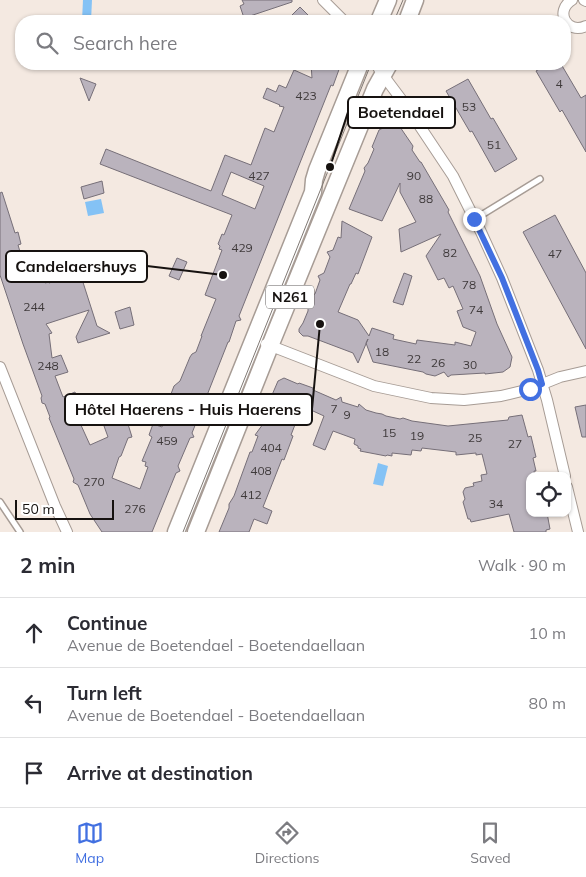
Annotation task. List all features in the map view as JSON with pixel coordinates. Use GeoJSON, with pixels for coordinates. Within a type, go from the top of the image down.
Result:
{"type":"FeatureCollection","features":[{"type":"Feature","properties":{"kind":"main road"},"geometry":{"type":"LineString","coordinates":[[382,15],[388,0]]}},
{"type":"Feature","properties":{"kind":"main road"},"geometry":{"type":"LineString","coordinates":[[409,15],[415,0]]}},
{"type":"Feature","properties":{"kind":"main road","name":"N261"},"geometry":{"type":"LineString","coordinates":[[176,532],[313,192],[317,170],[358,70]]}},
{"type":"Feature","properties":{"kind":"main road","name":"N261"},"geometry":{"type":"LineString","coordinates":[[196,532],[382,70]]}},
{"type":"Feature","properties":{"kind":"street"},"geometry":{"type":"LineString","coordinates":[[323,0],[338,15]]}},
{"type":"Feature","properties":{"kind":"street"},"geometry":{"type":"LineString","coordinates":[[563,15],[565,5],[572,0]]}},
{"type":"Feature","properties":{"kind":"street"},"geometry":{"type":"LineString","coordinates":[[571,26],[577,28],[586,26]]}},
{"type":"Feature","properties":{"kind":"street"},"geometry":{"type":"LineString","coordinates":[[384,70],[453,176],[502,278],[538,370],[563,472]]}},
{"type":"Feature","properties":{"kind":"street"},"geometry":{"type":"LineString","coordinates":[[253,340],[374,386],[431,398],[464,400],[500,396],[530,389],[560,377],[586,371]]}},
{"type":"Feature","properties":{"kind":"street"},"geometry":{"type":"LineString","coordinates":[[0,367],[67,532]]}},
{"type":"Feature","properties":{"kind":"street"},"geometry":{"type":"LineString","coordinates":[[571,503],[578,532]]}},
{"type":"Feature","properties":{"kind":"lane"},"geometry":{"type":"LineString","coordinates":[[474,219],[540,179]]}},
{"type":"Feature","properties":{"kind":"lane"},"geometry":{"type":"LineString","coordinates":[[0,502],[20,532]]}},
{"type":"Feature","properties":{"kind":"water"},"geometry":{"type":"Polygon","coordinates":[[[83,0],[92,0],[91,15],[82,15],[83,0]]]}},
{"type":"Feature","properties":{"kind":"water"},"geometry":{"type":"Polygon","coordinates":[[[101,199],[104,213],[88,216],[85,202],[101,199]]]}},
{"type":"Feature","properties":{"kind":"water"},"geometry":{"type":"Polygon","coordinates":[[[378,463],[388,466],[383,486],[373,484],[378,463]]]}},
{"type":"Feature","properties":{"kind":"building"},"geometry":{"type":"Polygon","coordinates":[[[242,0],[292,0],[292,2],[253,15],[243,15],[240,6],[244,4],[242,0]]]}},
{"type":"Feature","properties":{"kind":"building"},"geometry":{"type":"Polygon","coordinates":[[[300,7],[308,15],[292,15],[300,7]]]}},
{"type":"Feature","properties":{"kind":"building"},"geometry":{"type":"Polygon","coordinates":[[[294,70],[312,78],[311,70],[339,70],[333,86],[331,85],[239,316],[241,320],[236,321],[192,433],[194,437],[190,438],[178,466],[180,471],[176,473],[152,532],[102,532],[90,514],[78,485],[73,482],[74,479],[45,404],[42,403],[42,396],[0,275],[0,193],[2,192],[15,233],[18,232],[21,244],[18,245],[24,265],[38,260],[45,283],[80,273],[97,326],[110,333],[78,343],[76,337],[89,310],[46,324],[52,333],[49,334],[52,358],[61,355],[68,372],[55,376],[63,397],[75,392],[80,405],[78,410],[83,422],[80,423],[90,445],[108,437],[104,426],[117,421],[108,399],[119,395],[132,437],[128,438],[112,478],[140,489],[148,467],[145,466],[146,462],[142,461],[152,437],[149,435],[153,424],[162,427],[171,403],[168,402],[174,386],[180,381],[190,357],[196,352],[216,299],[205,295],[222,250],[219,249],[220,246],[218,244],[232,215],[100,164],[106,149],[211,191],[225,155],[251,165],[265,128],[274,132],[284,107],[263,98],[267,88],[276,92],[279,85],[286,88],[294,70]],[[231,172],[222,195],[255,209],[264,186],[231,172]]]}},
{"type":"Feature","properties":{"kind":"building"},"geometry":{"type":"Polygon","coordinates":[[[565,70],[581,98],[586,95],[586,152],[562,110],[560,112],[536,71],[565,70]]]}},
{"type":"Feature","properties":{"kind":"building"},"geometry":{"type":"Polygon","coordinates":[[[80,78],[96,84],[89,101],[80,78]]]}},
{"type":"Feature","properties":{"kind":"building"},"geometry":{"type":"Polygon","coordinates":[[[468,79],[517,159],[495,172],[472,131],[470,132],[446,91],[468,79]]]}},
{"type":"Feature","properties":{"kind":"building"},"geometry":{"type":"Polygon","coordinates":[[[387,109],[394,119],[393,126],[400,127],[413,146],[412,150],[449,210],[448,212],[480,276],[497,324],[512,357],[510,367],[503,372],[451,375],[448,377],[444,372],[435,376],[373,362],[366,343],[358,363],[353,353],[308,336],[303,336],[299,332],[308,307],[313,300],[311,296],[315,294],[320,280],[318,276],[324,273],[330,257],[327,252],[333,250],[338,237],[341,238],[342,221],[372,237],[358,274],[356,273],[350,284],[338,312],[358,320],[369,336],[372,328],[394,335],[393,339],[416,344],[417,340],[455,345],[455,342],[471,346],[476,332],[463,327],[457,311],[463,309],[453,286],[449,288],[444,278],[438,280],[426,256],[441,234],[401,252],[399,229],[416,222],[400,192],[400,183],[382,221],[349,209],[365,171],[364,168],[374,149],[372,147],[379,130],[385,127],[383,120],[387,109]]]}},
{"type":"Feature","properties":{"kind":"building"},"geometry":{"type":"Polygon","coordinates":[[[102,181],[104,193],[84,199],[81,187],[102,181]]]}},
{"type":"Feature","properties":{"kind":"building"},"geometry":{"type":"Polygon","coordinates":[[[555,215],[586,273],[586,349],[523,232],[555,215]]]}},
{"type":"Feature","properties":{"kind":"building"},"geometry":{"type":"Polygon","coordinates":[[[177,258],[187,262],[179,280],[169,276],[177,258]]]}},
{"type":"Feature","properties":{"kind":"building"},"geometry":{"type":"Polygon","coordinates":[[[404,273],[412,276],[403,305],[393,302],[404,273]]]}},
{"type":"Feature","properties":{"kind":"building"},"geometry":{"type":"Polygon","coordinates":[[[130,307],[134,325],[120,329],[115,312],[130,307]]]}},
{"type":"Feature","properties":{"kind":"building"},"geometry":{"type":"Polygon","coordinates":[[[284,378],[313,388],[313,390],[336,400],[341,397],[342,402],[358,407],[359,404],[366,410],[412,421],[448,426],[508,420],[509,417],[522,415],[528,437],[531,436],[536,457],[533,458],[536,471],[526,472],[526,517],[548,517],[550,529],[546,530],[546,532],[514,532],[509,514],[471,522],[468,519],[463,502],[465,499],[463,492],[465,488],[474,486],[473,483],[482,481],[481,475],[487,474],[482,454],[456,455],[456,452],[422,448],[421,451],[412,450],[411,455],[392,453],[392,456],[386,456],[360,451],[361,449],[354,444],[355,439],[333,431],[325,450],[313,445],[324,416],[303,404],[284,460],[282,459],[263,507],[272,511],[267,524],[254,519],[249,532],[219,532],[258,436],[255,435],[263,424],[262,421],[278,381],[284,378]]]}},
{"type":"Feature","properties":{"kind":"building"},"geometry":{"type":"Polygon","coordinates":[[[586,405],[586,437],[582,437],[575,407],[586,405]]]}},
{"type":"Feature","properties":{"kind":"tram line"},"geometry":{"type":"LineString","coordinates":[[397,15],[403,0]]}},
{"type":"Feature","properties":{"kind":"tram line"},"geometry":{"type":"LineString","coordinates":[[183,532],[369,70]]}},
{"type":"Feature","properties":{"kind":"place","name":"Boetendael"},"geometry":{"type":"Point","coordinates":[330,167]}},
{"type":"Feature","properties":{"kind":"place","name":"Candelaershuys"},"geometry":{"type":"Point","coordinates":[223,275]}},
{"type":"Feature","properties":{"kind":"place","name":"Hôtel Haerens - Huis Haerens"},"geometry":{"type":"Point","coordinates":[320,324]}},
{"type":"Feature","properties":{"kind":"route"},"geometry":{"type":"LineString","coordinates":[[474,219],[502,278],[538,370],[542,384],[530,389]]}}]}
